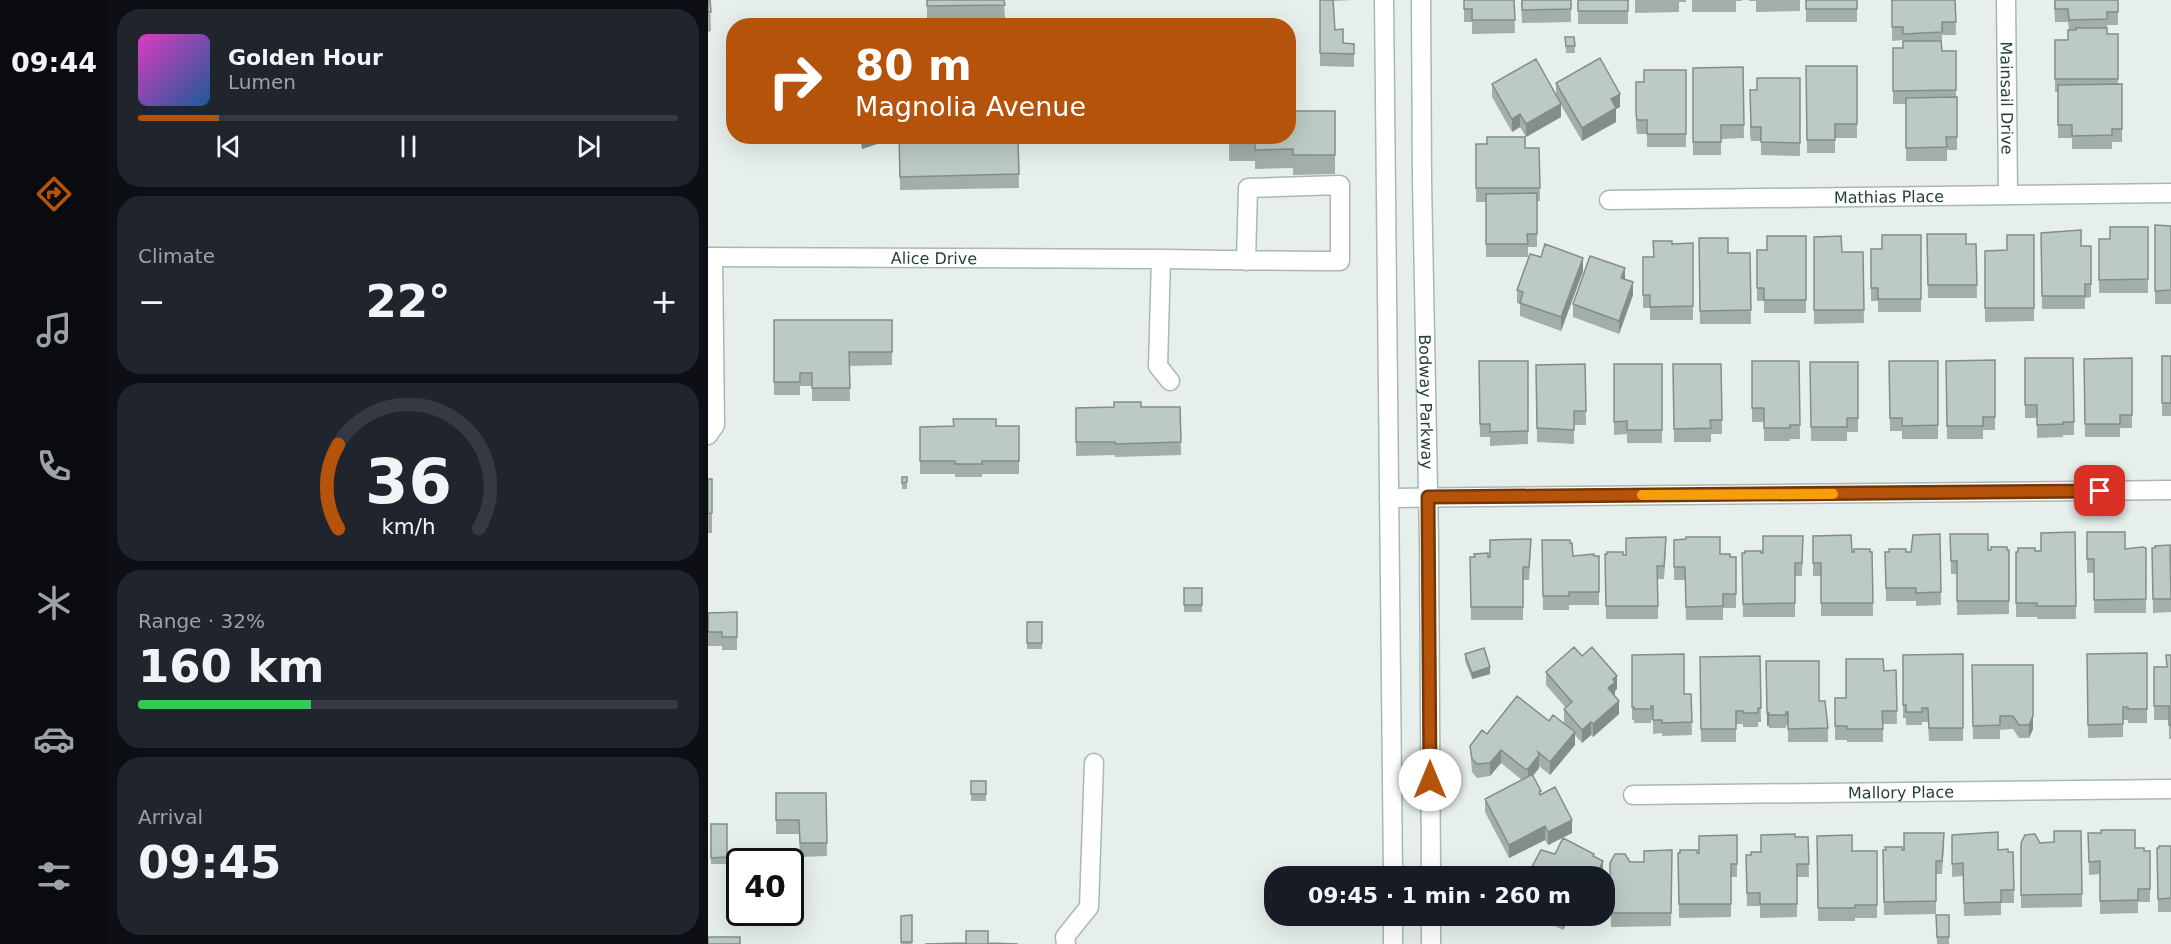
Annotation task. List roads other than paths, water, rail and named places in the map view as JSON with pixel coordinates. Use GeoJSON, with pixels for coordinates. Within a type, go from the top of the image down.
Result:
{"type":"FeatureCollection","features":[{"type":"Feature","properties":{"kind":"street"},"geometry":{"type":"LineString","coordinates":[[1384,0],[1393,866]]}},
{"type":"Feature","properties":{"kind":"street","name":"Bodway Parkway"},"geometry":{"type":"LineString","coordinates":[[1422,0],[1422,193],[1428,497],[1431,866]]}},
{"type":"Feature","properties":{"kind":"street","name":"Mainsail Drive"},"geometry":{"type":"LineString","coordinates":[[2006,0],[2008,195]]}},
{"type":"Feature","properties":{"kind":"street","name":"Alice Drive"},"geometry":{"type":"LineString","coordinates":[[711,257],[1161,259],[1246,261],[1340,261],[1340,185],[1248,188],[1246,261]]}},
{"type":"Feature","properties":{"kind":"street","name":"Mathias Place"},"geometry":{"type":"LineString","coordinates":[[1609,200],[2171,193]]}},
{"type":"Feature","properties":{"kind":"street"},"geometry":{"type":"LineString","coordinates":[[708,435],[714,425],[711,257]]}},
{"type":"Feature","properties":{"kind":"street"},"geometry":{"type":"LineString","coordinates":[[1161,259],[1158,366],[1170,381]]}},
{"type":"Feature","properties":{"kind":"street"},"geometry":{"type":"LineString","coordinates":[[1389,498],[2171,490]]}},
{"type":"Feature","properties":{"kind":"street"},"geometry":{"type":"LineString","coordinates":[[1066,944],[1065,938],[1089,907],[1094,763]]}},
{"type":"Feature","properties":{"kind":"street","name":"Mallory Place"},"geometry":{"type":"LineString","coordinates":[[1633,795],[2171,789]]}},
{"type":"Feature","properties":{"kind":"street"},"geometry":{"type":"LineString","coordinates":[[1393,926],[1393,944]]}},
{"type":"Feature","properties":{"kind":"street"},"geometry":{"type":"LineString","coordinates":[[1431,926],[1431,944]]}}]}
